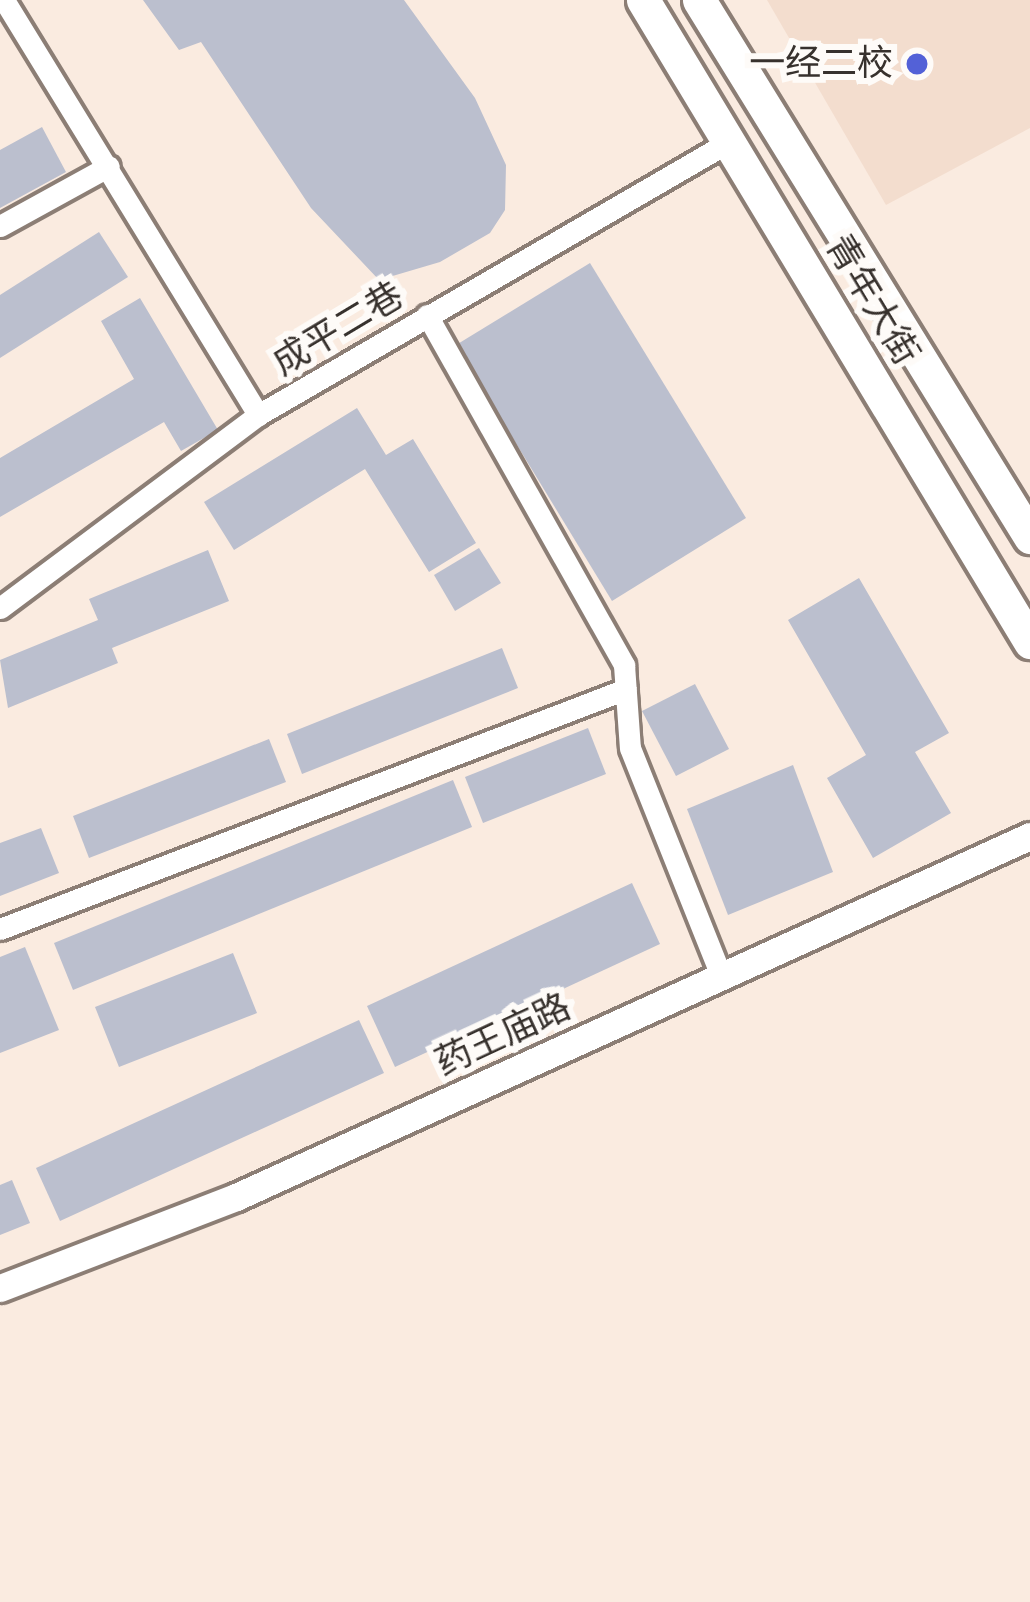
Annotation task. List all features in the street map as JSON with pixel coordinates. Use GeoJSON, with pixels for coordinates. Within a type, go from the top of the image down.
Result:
{"type":"FeatureCollection","features":[{"type":"Feature","properties":{"kind":"main road","name":"青年大街"},"geometry":{"type":"LineString","coordinates":[[643,0],[732,140],[1030,642]]}},
{"type":"Feature","properties":{"kind":"main road","name":"青年大街"},"geometry":{"type":"LineString","coordinates":[[699,0],[1030,537]]}},
{"type":"Feature","properties":{"kind":"street"},"geometry":{"type":"LineString","coordinates":[[4,0],[259,415]]}},
{"type":"Feature","properties":{"kind":"street","name":"成平二巷"},"geometry":{"type":"LineString","coordinates":[[0,608],[259,415],[732,140]]}},
{"type":"Feature","properties":{"kind":"street"},"geometry":{"type":"LineString","coordinates":[[0,226],[109,166]]}},
{"type":"Feature","properties":{"kind":"street"},"geometry":{"type":"LineString","coordinates":[[427,315],[624,665],[630,748],[721,976]]}},
{"type":"Feature","properties":{"kind":"street"},"geometry":{"type":"LineString","coordinates":[[0,929],[626,689]]}},
{"type":"Feature","properties":{"kind":"street","name":"药王庙路"},"geometry":{"type":"LineString","coordinates":[[0,1288],[236,1197],[1030,836]]}},
{"type":"Feature","properties":{"kind":"shaded area","name":"一经二校"},"geometry":{"type":"Polygon","coordinates":[[[767,0],[1030,0],[1030,128],[886,205],[767,0]]]}},
{"type":"Feature","properties":{"kind":"building"},"geometry":{"type":"Polygon","coordinates":[[[143,0],[404,0],[475,98],[506,165],[505,210],[490,233],[440,262],[379,280],[311,208],[201,42],[179,50],[143,0]]]}},
{"type":"Feature","properties":{"kind":"building"},"geometry":{"type":"Polygon","coordinates":[[[42,127],[66,172],[0,208],[0,150],[42,127]]]}},
{"type":"Feature","properties":{"kind":"building"},"geometry":{"type":"Polygon","coordinates":[[[99,232],[128,277],[0,358],[0,295],[99,232]]]}},
{"type":"Feature","properties":{"kind":"building"},"geometry":{"type":"Polygon","coordinates":[[[590,263],[746,518],[612,601],[456,345],[590,263]]]}},
{"type":"Feature","properties":{"kind":"building"},"geometry":{"type":"Polygon","coordinates":[[[140,298],[218,430],[181,451],[164,422],[0,517],[0,458],[134,379],[101,321],[140,298]]]}},
{"type":"Feature","properties":{"kind":"building"},"geometry":{"type":"Polygon","coordinates":[[[357,408],[386,455],[413,439],[476,543],[429,572],[365,469],[234,550],[204,502],[357,408]]]}},
{"type":"Feature","properties":{"kind":"building"},"geometry":{"type":"Polygon","coordinates":[[[479,548],[501,583],[455,611],[434,575],[479,548]]]}},
{"type":"Feature","properties":{"kind":"building"},"geometry":{"type":"Polygon","coordinates":[[[208,550],[229,601],[112,648],[118,663],[8,708],[0,660],[98,620],[89,599],[208,550]]]}},
{"type":"Feature","properties":{"kind":"building"},"geometry":{"type":"Polygon","coordinates":[[[859,578],[949,733],[915,752],[951,813],[873,858],[827,778],[866,755],[788,620],[859,578]]]}},
{"type":"Feature","properties":{"kind":"building"},"geometry":{"type":"Polygon","coordinates":[[[502,648],[518,688],[302,774],[287,734],[502,648]]]}},
{"type":"Feature","properties":{"kind":"building"},"geometry":{"type":"Polygon","coordinates":[[[695,684],[729,749],[676,776],[642,711],[695,684]]]}},
{"type":"Feature","properties":{"kind":"building"},"geometry":{"type":"Polygon","coordinates":[[[588,728],[606,774],[483,823],[465,777],[588,728]]]}},
{"type":"Feature","properties":{"kind":"building"},"geometry":{"type":"Polygon","coordinates":[[[269,739],[286,782],[89,858],[73,816],[269,739]]]}},
{"type":"Feature","properties":{"kind":"building"},"geometry":{"type":"Polygon","coordinates":[[[793,765],[833,872],[728,915],[687,809],[793,765]]]}},
{"type":"Feature","properties":{"kind":"building"},"geometry":{"type":"Polygon","coordinates":[[[453,780],[472,827],[73,990],[54,943],[453,780]]]}},
{"type":"Feature","properties":{"kind":"building"},"geometry":{"type":"Polygon","coordinates":[[[41,828],[59,873],[0,896],[0,843],[41,828]]]}},
{"type":"Feature","properties":{"kind":"building"},"geometry":{"type":"Polygon","coordinates":[[[632,883],[660,944],[395,1067],[367,1006],[632,883]]]}},
{"type":"Feature","properties":{"kind":"building"},"geometry":{"type":"Polygon","coordinates":[[[25,947],[59,1030],[0,1053],[0,957],[25,947]]]}},
{"type":"Feature","properties":{"kind":"building"},"geometry":{"type":"Polygon","coordinates":[[[233,953],[257,1013],[119,1067],[95,1007],[233,953]]]}},
{"type":"Feature","properties":{"kind":"building"},"geometry":{"type":"Polygon","coordinates":[[[359,1020],[384,1073],[60,1221],[36,1168],[359,1020]]]}},
{"type":"Feature","properties":{"kind":"building"},"geometry":{"type":"Polygon","coordinates":[[[12,1180],[30,1223],[0,1235],[0,1185],[12,1180]]]}},
{"type":"Feature","properties":{"kind":"place","name":"一经二校"},"geometry":{"type":"Point","coordinates":[917,64]}}]}
